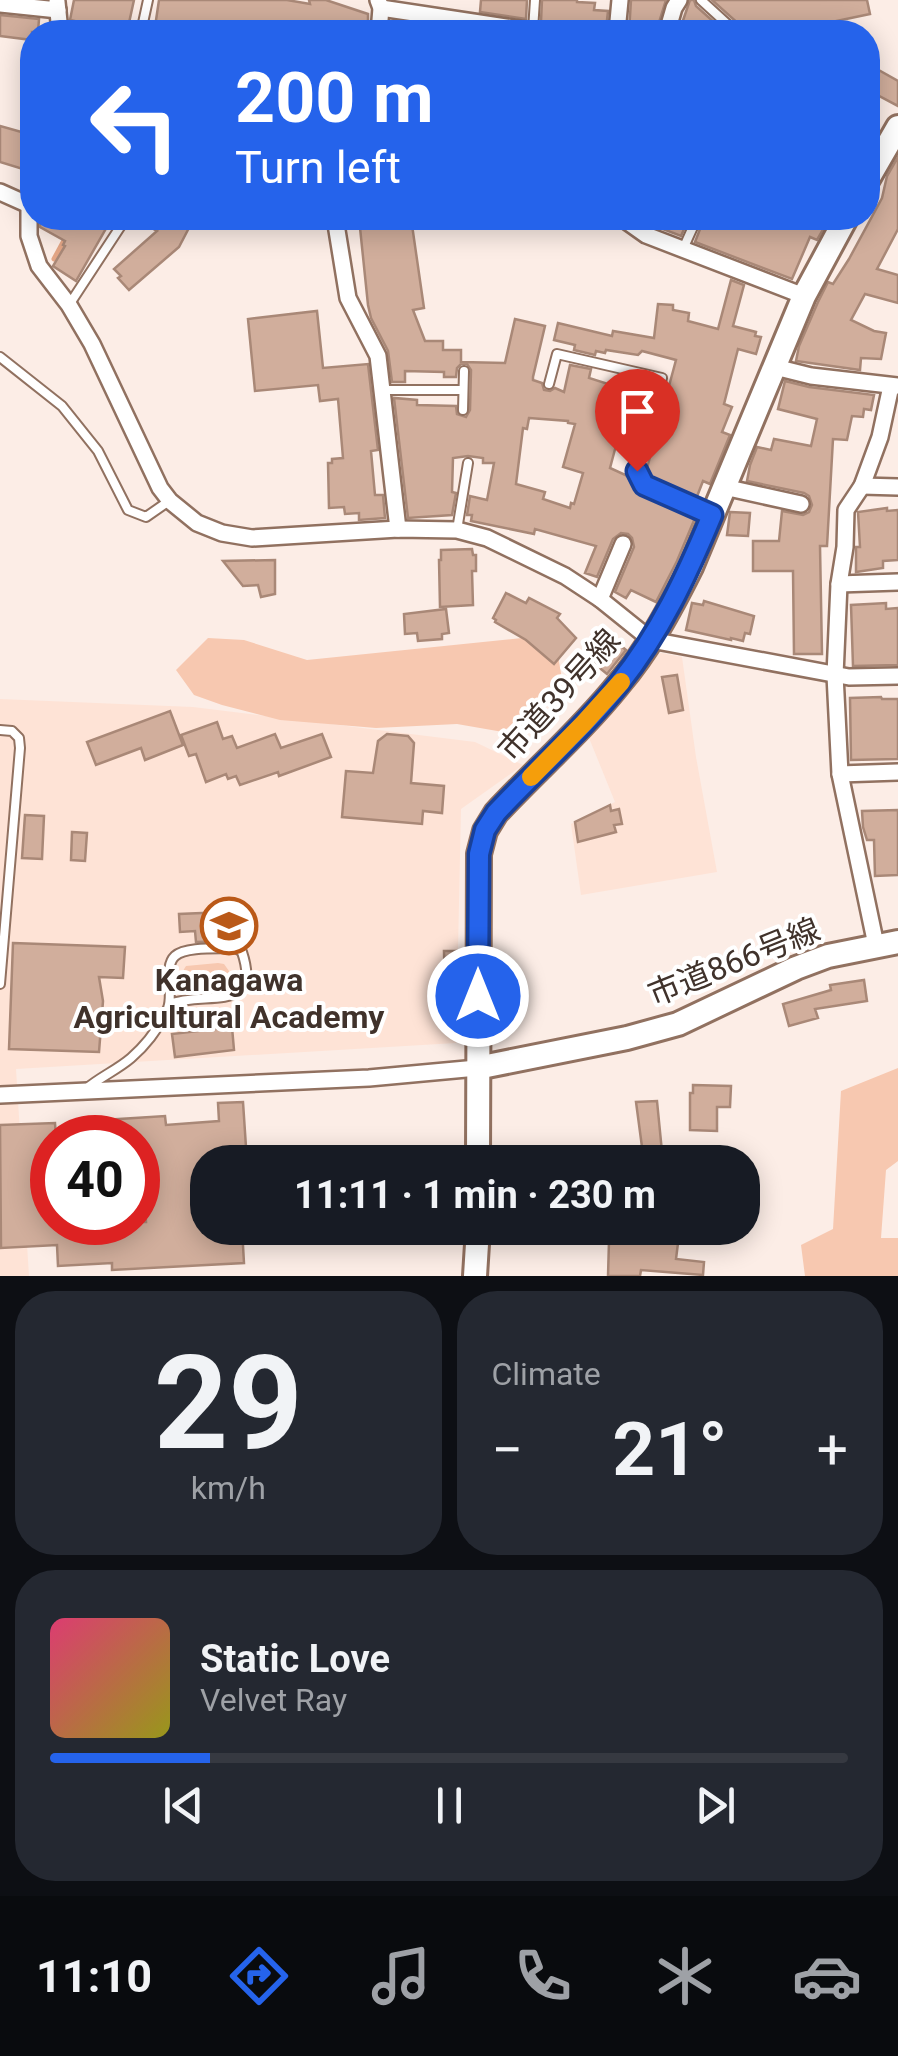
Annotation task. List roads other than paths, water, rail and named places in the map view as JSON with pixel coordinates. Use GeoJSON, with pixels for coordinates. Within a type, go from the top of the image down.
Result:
{"type":"FeatureCollection","features":[{"type":"Feature","properties":{"kind":"street"},"geometry":{"type":"LineString","coordinates":[[0,4],[57,5]]}},
{"type":"Feature","properties":{"kind":"street"},"geometry":{"type":"LineString","coordinates":[[380,4],[442,20]]}},
{"type":"Feature","properties":{"kind":"street"},"geometry":{"type":"LineString","coordinates":[[880,158],[898,127]]}},
{"type":"Feature","properties":{"kind":"street"},"geometry":{"type":"LineString","coordinates":[[29,230],[39,266],[92,344],[160,488],[197,523],[222,533],[252,538],[398,529],[457,530],[487,538],[566,576],[651,640],[850,678],[898,676]]}},
{"type":"Feature","properties":{"kind":"street"},"geometry":{"type":"LineString","coordinates":[[337,230],[348,298],[378,356],[398,529]]}},
{"type":"Feature","properties":{"kind":"street"},"geometry":{"type":"LineString","coordinates":[[639,230],[804,296]]}},
{"type":"Feature","properties":{"kind":"street","name":"市道39号線"},"geometry":{"type":"LineString","coordinates":[[478,1145],[479,854],[485,830],[496,813],[620,683],[671,608],[804,296],[840,230]]}},
{"type":"Feature","properties":{"kind":"street"},"geometry":{"type":"LineString","coordinates":[[775,367],[811,376],[894,386],[862,486],[846,510],[835,675],[840,774],[887,944]]}},
{"type":"Feature","properties":{"kind":"street"},"geometry":{"type":"LineString","coordinates":[[862,486],[898,487]]}},
{"type":"Feature","properties":{"kind":"street"},"geometry":{"type":"LineString","coordinates":[[724,487],[801,504]]}},
{"type":"Feature","properties":{"kind":"street"},"geometry":{"type":"LineString","coordinates":[[600,599],[623,544]]}},
{"type":"Feature","properties":{"kind":"street"},"geometry":{"type":"LineString","coordinates":[[839,584],[898,582]]}},
{"type":"Feature","properties":{"kind":"street"},"geometry":{"type":"LineString","coordinates":[[840,774],[898,772]]}},
{"type":"Feature","properties":{"kind":"street","name":"市道866号線"},"geometry":{"type":"LineString","coordinates":[[477,1068],[678,1024],[796,968],[828,956],[887,944]]}},
{"type":"Feature","properties":{"kind":"street"},"geometry":{"type":"LineString","coordinates":[[0,1095],[369,1078],[477,1068]]}},
{"type":"Feature","properties":{"kind":"street"},"geometry":{"type":"LineString","coordinates":[[475,1276],[477,1245]]}},
{"type":"Feature","properties":{"kind":"lane"},"geometry":{"type":"LineString","coordinates":[[701,0],[723,20]]}},
{"type":"Feature","properties":{"kind":"lane"},"geometry":{"type":"LineString","coordinates":[[69,305],[118,230]]}},
{"type":"Feature","properties":{"kind":"lane"},"geometry":{"type":"LineString","coordinates":[[684,249],[692,230]]}},
{"type":"Feature","properties":{"kind":"lane"},"geometry":{"type":"LineString","coordinates":[[548,384],[557,354],[662,378],[637,471],[644,485],[712,515]]}},
{"type":"Feature","properties":{"kind":"lane"},"geometry":{"type":"LineString","coordinates":[[0,357],[62,406],[98,451],[128,510],[146,518],[170,501]]}},
{"type":"Feature","properties":{"kind":"lane"},"geometry":{"type":"LineString","coordinates":[[463,410],[464,371]]}},
{"type":"Feature","properties":{"kind":"lane"},"geometry":{"type":"LineString","coordinates":[[382,390],[464,390]]}},
{"type":"Feature","properties":{"kind":"lane"},"geometry":{"type":"LineString","coordinates":[[457,530],[468,463]]}},
{"type":"Feature","properties":{"kind":"lane"},"geometry":{"type":"LineString","coordinates":[[0,730],[12,731],[19,738],[20,748],[0,984]]}},
{"type":"Feature","properties":{"kind":"lane"},"geometry":{"type":"LineString","coordinates":[[82,1092],[130,1059],[154,1032],[170,1004],[170,963],[175,956],[184,950],[236,948],[242,952],[246,984],[242,990],[220,998],[170,1004]]}},
{"type":"Feature","properties":{"kind":"waterway"},"geometry":{"type":"LineString","coordinates":[[54,259],[67,235]]}},
{"type":"Feature","properties":{"kind":"place","name":"Kanagawa Agricultural Academy"},"geometry":{"type":"Point","coordinates":[229,926]}}]}
